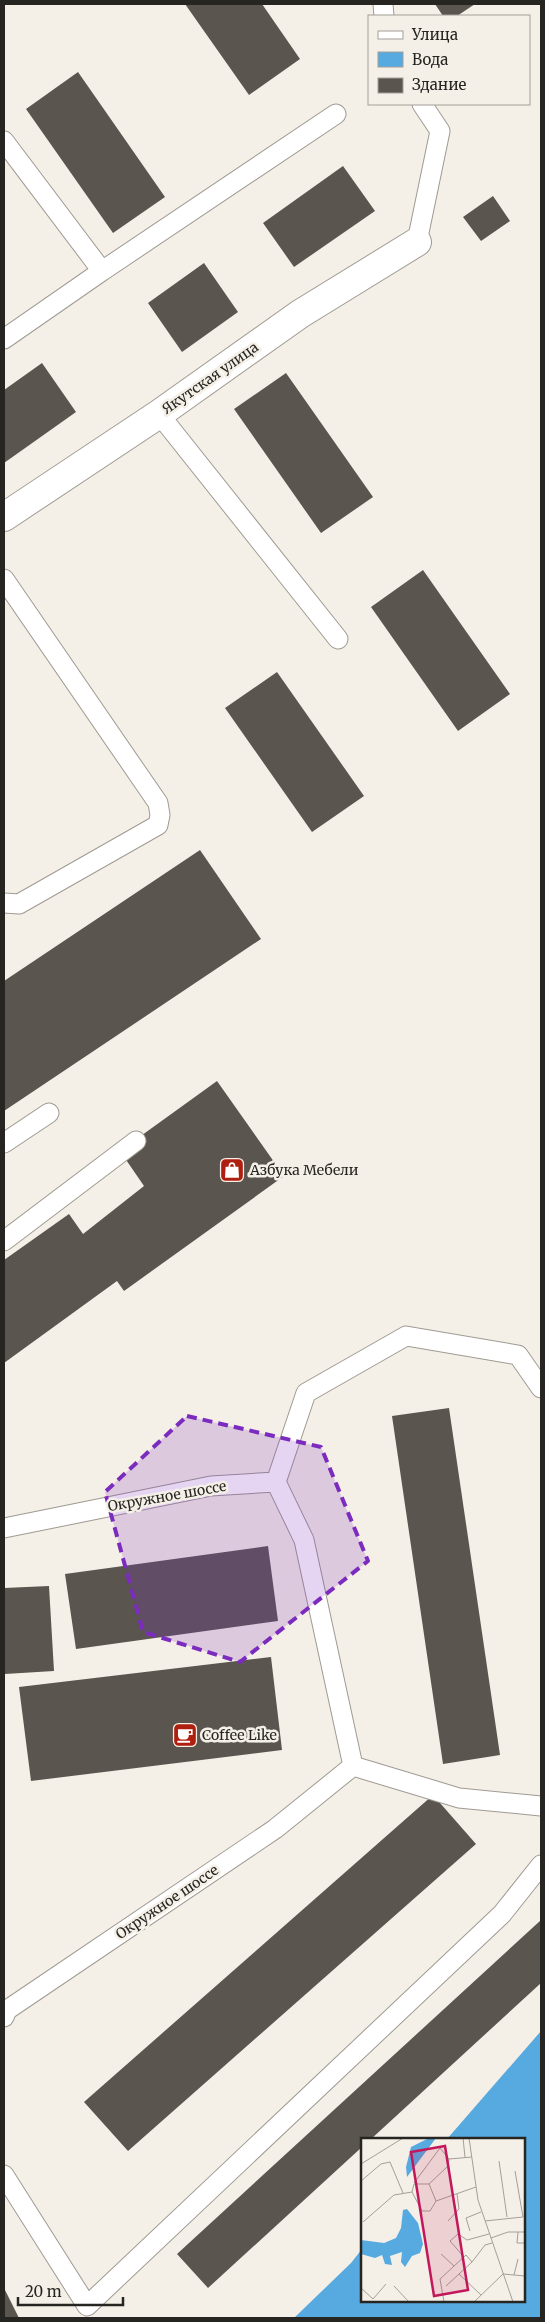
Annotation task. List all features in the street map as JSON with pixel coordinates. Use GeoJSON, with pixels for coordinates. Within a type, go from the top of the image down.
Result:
{"type":"FeatureCollection","features":[{"type":"Feature","properties":{"kind":"street","name":"Якутская улица"},"geometry":{"type":"LineString","coordinates":[[4,517],[159,414],[300,314],[417,242]]}},
{"type":"Feature","properties":{"kind":"lane"},"geometry":{"type":"LineString","coordinates":[[417,242],[440,132],[423,105]]}},
{"type":"Feature","properties":{"kind":"lane"},"geometry":{"type":"LineString","coordinates":[[4,339],[336,114]]}},
{"type":"Feature","properties":{"kind":"lane"},"geometry":{"type":"LineString","coordinates":[[4,141],[102,271]]}},
{"type":"Feature","properties":{"kind":"lane"},"geometry":{"type":"LineString","coordinates":[[159,414],[338,639]]}},
{"type":"Feature","properties":{"kind":"lane"},"geometry":{"type":"LineString","coordinates":[[4,579],[158,804],[160,814],[158,825],[19,904],[4,903]]}},
{"type":"Feature","properties":{"kind":"lane"},"geometry":{"type":"LineString","coordinates":[[4,1143],[49,1113]]}},
{"type":"Feature","properties":{"kind":"lane"},"geometry":{"type":"LineString","coordinates":[[4,1241],[136,1141]]}},
{"type":"Feature","properties":{"kind":"lane"},"geometry":{"type":"LineString","coordinates":[[541,1388],[518,1355],[406,1336],[306,1394],[276,1482],[304,1540],[353,1766],[459,1798],[541,1806]]}},
{"type":"Feature","properties":{"kind":"lane","name":"Окружное шоссе"},"geometry":{"type":"LineString","coordinates":[[4,1528],[211,1486],[276,1482]]}},
{"type":"Feature","properties":{"kind":"lane","name":"Окружное шоссе"},"geometry":{"type":"LineString","coordinates":[[4,2017],[7,2010],[275,1829],[353,1766]]}},
{"type":"Feature","properties":{"kind":"lane"},"geometry":{"type":"LineString","coordinates":[[4,2175],[87,2312],[502,1914],[541,1865]]}},
{"type":"Feature","properties":{"kind":"highlighted area"},"geometry":{"type":"Polygon","coordinates":[[[187,1416],[321,1447],[368,1561],[240,1662],[143,1632],[105,1492],[187,1416]]]}},
{"type":"Feature","properties":{"kind":"water"},"geometry":{"type":"Polygon","coordinates":[[[541,2031],[541,2318],[294,2318],[351,2263],[361,2250],[361,2302],[525,2302],[525,2138],[448,2138],[541,2031]]]}},
{"type":"Feature","properties":{"kind":"building"},"geometry":{"type":"Polygon","coordinates":[[[185,4],[262,4],[300,59],[249,95],[185,4]]]}},
{"type":"Feature","properties":{"kind":"building"},"geometry":{"type":"Polygon","coordinates":[[[435,4],[475,4],[458,15],[442,15],[435,4]]]}},
{"type":"Feature","properties":{"kind":"building"},"geometry":{"type":"Polygon","coordinates":[[[78,72],[165,197],[113,233],[26,109],[78,72]]]}},
{"type":"Feature","properties":{"kind":"building"},"geometry":{"type":"Polygon","coordinates":[[[343,166],[375,211],[294,267],[263,223],[343,166]]]}},
{"type":"Feature","properties":{"kind":"building"},"geometry":{"type":"Polygon","coordinates":[[[493,196],[510,221],[481,241],[463,217],[493,196]]]}},
{"type":"Feature","properties":{"kind":"building"},"geometry":{"type":"Polygon","coordinates":[[[204,263],[238,312],[182,352],[148,303],[204,263]]]}},
{"type":"Feature","properties":{"kind":"building"},"geometry":{"type":"Polygon","coordinates":[[[42,363],[76,412],[4,463],[4,390],[42,363]]]}},
{"type":"Feature","properties":{"kind":"building"},"geometry":{"type":"Polygon","coordinates":[[[286,373],[373,497],[321,533],[234,409],[286,373]]]}},
{"type":"Feature","properties":{"kind":"building"},"geometry":{"type":"Polygon","coordinates":[[[423,570],[510,694],[458,731],[371,607],[423,570]]]}},
{"type":"Feature","properties":{"kind":"building"},"geometry":{"type":"Polygon","coordinates":[[[277,672],[364,796],[312,832],[225,708],[277,672]]]}},
{"type":"Feature","properties":{"kind":"building"},"geometry":{"type":"Polygon","coordinates":[[[200,850],[261,939],[4,1111],[4,981],[200,850]]]}},
{"type":"Feature","properties":{"kind":"building"},"geometry":{"type":"Polygon","coordinates":[[[217,1081],[284,1176],[124,1291],[117,1281],[4,1363],[4,1260],[69,1214],[83,1234],[144,1186],[120,1151],[217,1081]]]}},
{"type":"Feature","properties":{"kind":"building"},"geometry":{"type":"Polygon","coordinates":[[[449,1408],[500,1755],[443,1764],[392,1416],[449,1408]]]}},
{"type":"Feature","properties":{"kind":"building"},"geometry":{"type":"Polygon","coordinates":[[[268,1546],[278,1621],[76,1649],[65,1574],[268,1546]]]}},
{"type":"Feature","properties":{"kind":"building"},"geometry":{"type":"Polygon","coordinates":[[[49,1586],[54,1671],[5,1674],[4,1588],[49,1586]]]}},
{"type":"Feature","properties":{"kind":"building"},"geometry":{"type":"Polygon","coordinates":[[[271,1657],[282,1750],[31,1781],[19,1687],[271,1657]]]}},
{"type":"Feature","properties":{"kind":"building"},"geometry":{"type":"Polygon","coordinates":[[[433,1795],[476,1844],[128,2151],[84,2102],[433,1795]]]}},
{"type":"Feature","properties":{"kind":"building"},"geometry":{"type":"Polygon","coordinates":[[[541,1920],[541,1983],[372,2138],[361,2138],[361,2148],[208,2288],[177,2254],[541,1920]]]}},
{"type":"Feature","properties":{"kind":"building"},"geometry":{"type":"Polygon","coordinates":[[[4,2288],[19,2318],[4,2318],[4,2288]]]}},
{"type":"Feature","properties":{"kind":"place","name":"Азбука Мебели"},"geometry":{"type":"Point","coordinates":[232,1170]}},
{"type":"Feature","properties":{"kind":"place","name":"Coffee Like"},"geometry":{"type":"Point","coordinates":[185,1735]}}]}
